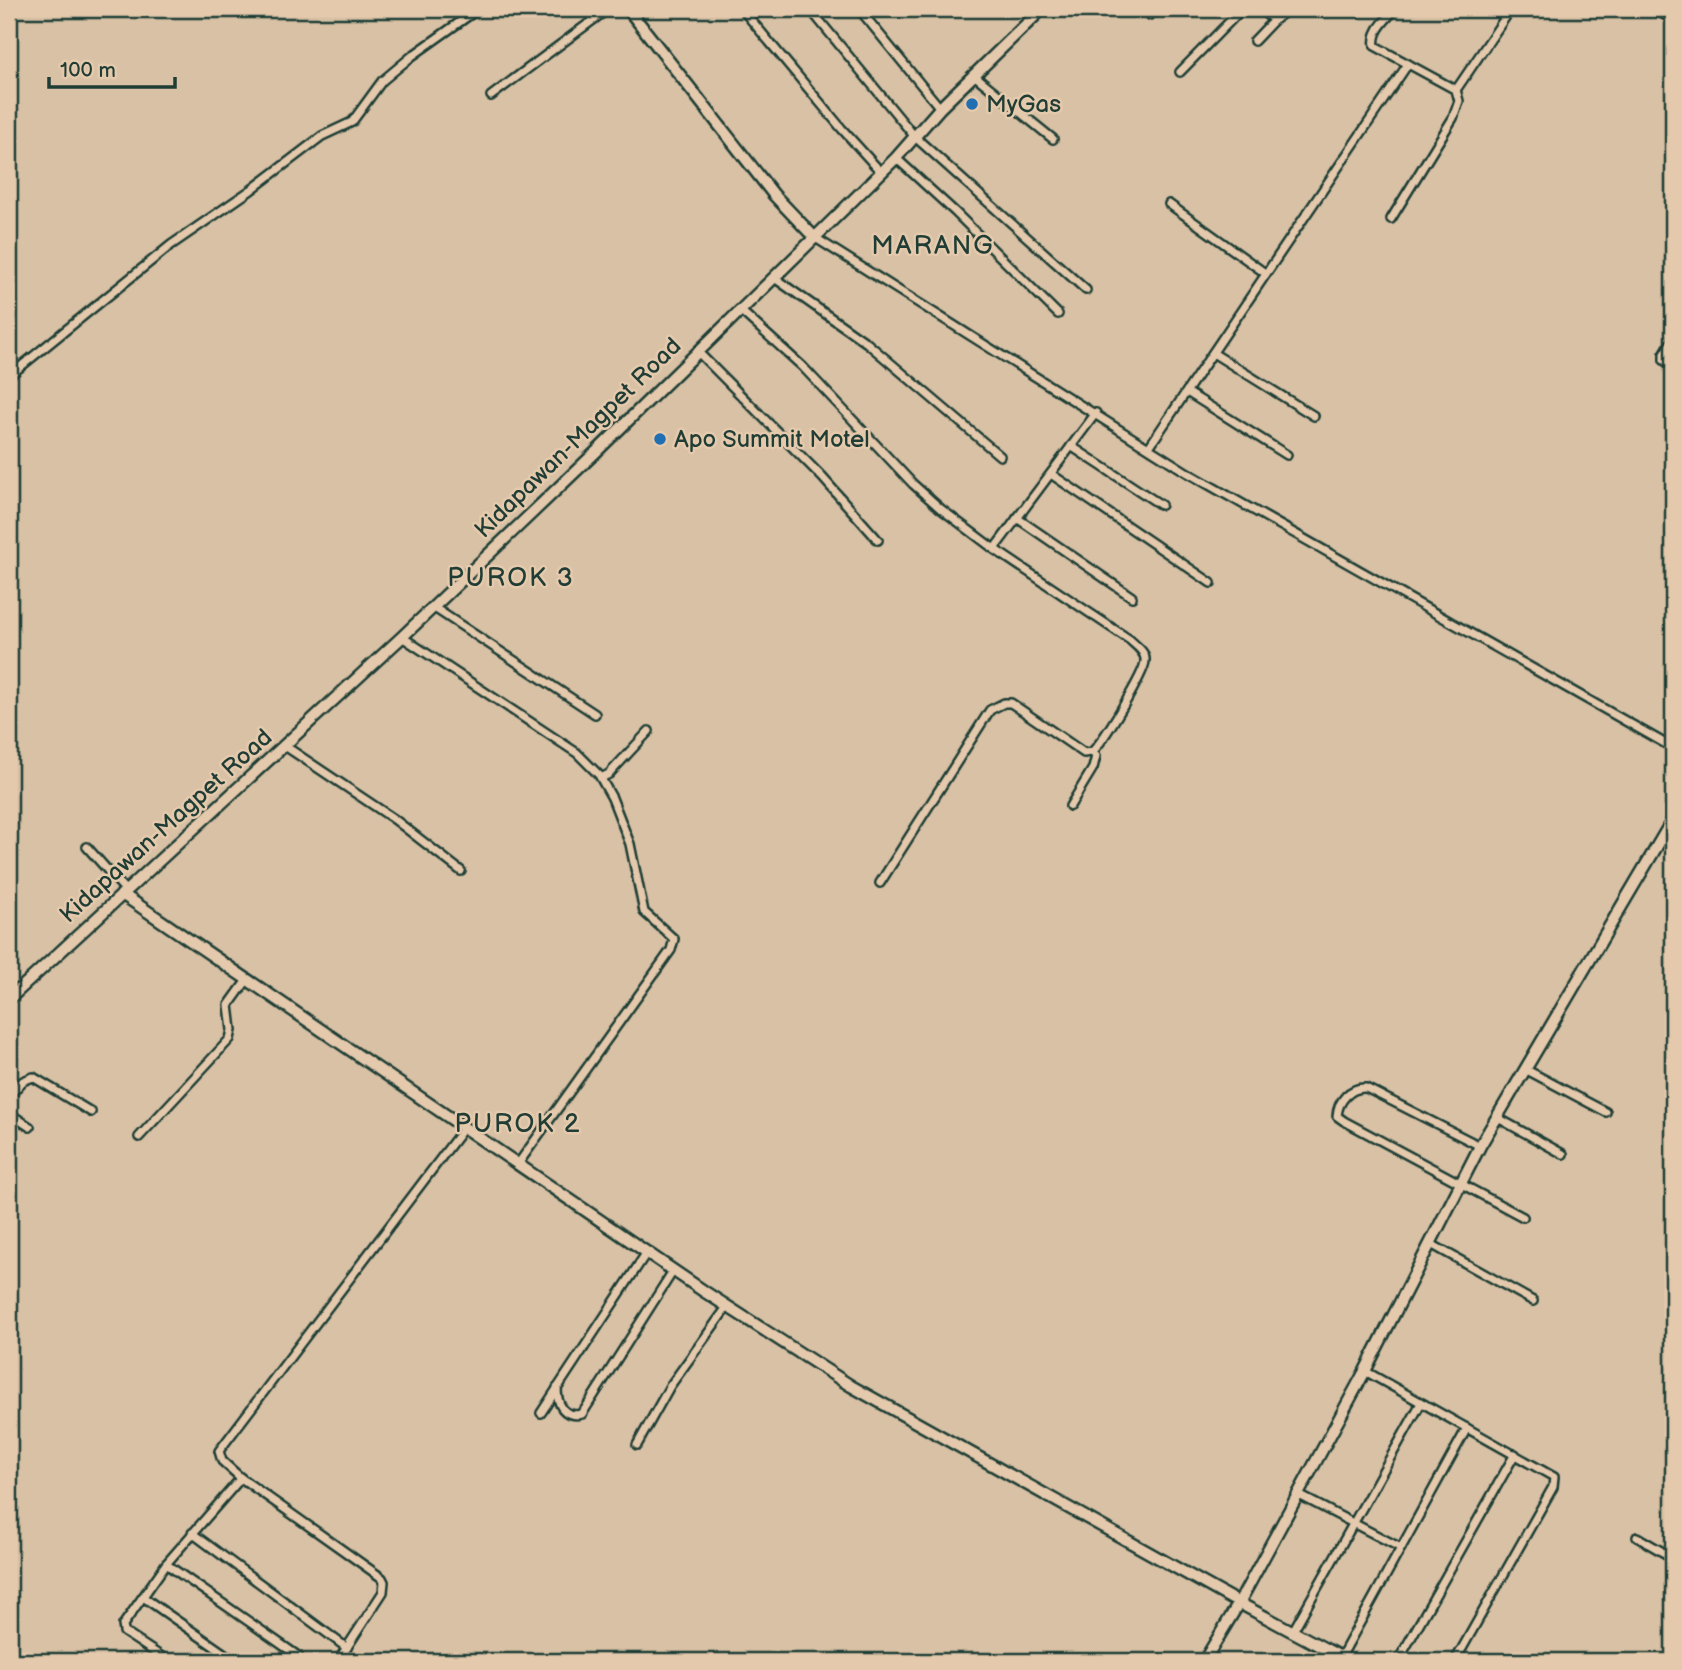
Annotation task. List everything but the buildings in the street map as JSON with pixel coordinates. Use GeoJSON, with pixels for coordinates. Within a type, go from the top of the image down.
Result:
{"type":"FeatureCollection","features":[{"type":"Feature","properties":{"kind":"street"},"geometry":{"type":"LineString","coordinates":[[14,373],[172,245],[322,136],[352,122],[382,81],[478,9]]}},
{"type":"Feature","properties":{"kind":"street"},"geometry":{"type":"LineString","coordinates":[[491,96],[608,9]]}},
{"type":"Feature","properties":{"kind":"street"},"geometry":{"type":"LineString","coordinates":[[742,9],[880,171]]}},
{"type":"Feature","properties":{"kind":"street"},"geometry":{"type":"LineString","coordinates":[[810,9],[915,136],[1086,290]]}},
{"type":"Feature","properties":{"kind":"street"},"geometry":{"type":"LineString","coordinates":[[859,9],[940,108]]}},
{"type":"Feature","properties":{"kind":"street","name":"Kidapawan-Magpet Road"},"geometry":{"type":"LineString","coordinates":[[9,999],[402,637],[896,158],[940,108],[1042,9]]}},
{"type":"Feature","properties":{"kind":"street"},"geometry":{"type":"LineString","coordinates":[[1180,72],[1242,9]]}},
{"type":"Feature","properties":{"kind":"street"},"geometry":{"type":"LineString","coordinates":[[1259,9],[1274,20]]}},
{"type":"Feature","properties":{"kind":"street"},"geometry":{"type":"LineString","coordinates":[[1254,41],[1289,9]]}},
{"type":"Feature","properties":{"kind":"street"},"geometry":{"type":"LineString","coordinates":[[1391,219],[1456,113],[1459,101],[1456,90],[1378,49],[1374,41],[1376,32],[1395,9]]}},
{"type":"Feature","properties":{"kind":"street"},"geometry":{"type":"LineString","coordinates":[[1456,90],[1511,9]]}},
{"type":"Feature","properties":{"kind":"street"},"geometry":{"type":"LineString","coordinates":[[1657,9],[1673,18]]}},
{"type":"Feature","properties":{"kind":"street"},"geometry":{"type":"LineString","coordinates":[[633,10],[774,195],[814,237],[1096,412],[1188,473],[1673,748]]}},
{"type":"Feature","properties":{"kind":"street"},"geometry":{"type":"LineString","coordinates":[[1149,447],[1408,64]]}},
{"type":"Feature","properties":{"kind":"street"},"geometry":{"type":"LineString","coordinates":[[974,75],[1053,139]]}},
{"type":"Feature","properties":{"kind":"street"},"geometry":{"type":"LineString","coordinates":[[896,158],[1058,314]]}},
{"type":"Feature","properties":{"kind":"street"},"geometry":{"type":"LineString","coordinates":[[1169,204],[1265,273]]}},
{"type":"Feature","properties":{"kind":"street"},"geometry":{"type":"LineString","coordinates":[[773,277],[867,343],[1000,456]]}},
{"type":"Feature","properties":{"kind":"street"},"geometry":{"type":"LineString","coordinates":[[740,310],[803,367],[913,484],[941,509],[994,549],[1130,640],[1143,652],[1146,659],[1139,677],[1092,752]]}},
{"type":"Feature","properties":{"kind":"street"},"geometry":{"type":"LineString","coordinates":[[1673,339],[1664,354],[1664,360],[1673,367]]}},
{"type":"Feature","properties":{"kind":"street"},"geometry":{"type":"LineString","coordinates":[[698,352],[822,477],[878,540]]}},
{"type":"Feature","properties":{"kind":"street"},"geometry":{"type":"LineString","coordinates":[[1213,353],[1314,416]]}},
{"type":"Feature","properties":{"kind":"street"},"geometry":{"type":"LineString","coordinates":[[1187,392],[1287,455]]}},
{"type":"Feature","properties":{"kind":"street"},"geometry":{"type":"LineString","coordinates":[[994,549],[1096,412]]}},
{"type":"Feature","properties":{"kind":"street"},"geometry":{"type":"LineString","coordinates":[[1071,446],[1161,505]]}},
{"type":"Feature","properties":{"kind":"street"},"geometry":{"type":"LineString","coordinates":[[1051,474],[1211,583]]}},
{"type":"Feature","properties":{"kind":"street"},"geometry":{"type":"LineString","coordinates":[[1017,518],[1132,597]]}},
{"type":"Feature","properties":{"kind":"street"},"geometry":{"type":"LineString","coordinates":[[433,607],[595,714]]}},
{"type":"Feature","properties":{"kind":"street"},"geometry":{"type":"LineString","coordinates":[[402,637],[577,753],[601,778],[627,835],[644,912],[672,935],[674,944],[518,1164]]}},
{"type":"Feature","properties":{"kind":"street"},"geometry":{"type":"LineString","coordinates":[[880,883],[990,710],[998,705],[1015,705],[1084,753],[1092,752]]}},
{"type":"Feature","properties":{"kind":"street"},"geometry":{"type":"LineString","coordinates":[[601,778],[609,774],[649,731]]}},
{"type":"Feature","properties":{"kind":"street"},"geometry":{"type":"LineString","coordinates":[[285,746],[394,819],[461,871]]}},
{"type":"Feature","properties":{"kind":"street"},"geometry":{"type":"LineString","coordinates":[[1070,806],[1093,768],[1096,756],[1092,752]]}},
{"type":"Feature","properties":{"kind":"street"},"geometry":{"type":"LineString","coordinates":[[1204,1661],[1299,1495],[1480,1146],[1673,819]]}},
{"type":"Feature","properties":{"kind":"street"},"geometry":{"type":"LineString","coordinates":[[87,846],[124,893],[463,1129],[727,1307],[851,1386],[1239,1603],[1345,1659],[1401,1548],[1467,1428]]}},
{"type":"Feature","properties":{"kind":"street"},"geometry":{"type":"LineString","coordinates":[[139,1138],[230,1039],[233,1030],[229,1005],[247,980]]}},
{"type":"Feature","properties":{"kind":"street"},"geometry":{"type":"LineString","coordinates":[[1525,1069],[1606,1112]]}},
{"type":"Feature","properties":{"kind":"street"},"geometry":{"type":"LineString","coordinates":[[9,1096],[23,1081],[33,1077],[91,1112]]}},
{"type":"Feature","properties":{"kind":"street"},"geometry":{"type":"LineString","coordinates":[[1480,1146],[1366,1088],[1350,1092],[1339,1105],[1337,1116],[1344,1121],[1523,1217]]}},
{"type":"Feature","properties":{"kind":"street"},"geometry":{"type":"LineString","coordinates":[[9,1113],[30,1127]]}},
{"type":"Feature","properties":{"kind":"street"},"geometry":{"type":"LineString","coordinates":[[1498,1118],[1563,1154]]}},
{"type":"Feature","properties":{"kind":"street"},"geometry":{"type":"LineString","coordinates":[[338,1661],[383,1592],[382,1578],[241,1478],[222,1461],[219,1454],[221,1447],[463,1129]]}},
{"type":"Feature","properties":{"kind":"street"},"geometry":{"type":"LineString","coordinates":[[1431,1244],[1533,1301]]}},
{"type":"Feature","properties":{"kind":"street"},"geometry":{"type":"LineString","coordinates":[[541,1413],[646,1252]]}},
{"type":"Feature","properties":{"kind":"street"},"geometry":{"type":"LineString","coordinates":[[557,1388],[557,1399],[564,1411],[571,1415],[582,1414],[673,1271]]}},
{"type":"Feature","properties":{"kind":"street"},"geometry":{"type":"LineString","coordinates":[[637,1446],[670,1386],[727,1307]]}},
{"type":"Feature","properties":{"kind":"street"},"geometry":{"type":"LineString","coordinates":[[1365,1371],[1554,1477],[1553,1487],[1455,1661]]}},
{"type":"Feature","properties":{"kind":"street"},"geometry":{"type":"LineString","coordinates":[[1293,1631],[1421,1403]]}},
{"type":"Feature","properties":{"kind":"street"},"geometry":{"type":"LineString","coordinates":[[1398,1661],[1515,1454]]}},
{"type":"Feature","properties":{"kind":"street"},"geometry":{"type":"LineString","coordinates":[[168,1661],[124,1632],[122,1629],[125,1621],[166,1564],[241,1478]]}},
{"type":"Feature","properties":{"kind":"street"},"geometry":{"type":"LineString","coordinates":[[1299,1495],[1401,1548]]}},
{"type":"Feature","properties":{"kind":"street"},"geometry":{"type":"LineString","coordinates":[[192,1533],[347,1648]]}},
{"type":"Feature","properties":{"kind":"street"},"geometry":{"type":"LineString","coordinates":[[1637,1537],[1673,1558]]}},
{"type":"Feature","properties":{"kind":"street"},"geometry":{"type":"LineString","coordinates":[[166,1564],[298,1656],[301,1661]]}},
{"type":"Feature","properties":{"kind":"street"},"geometry":{"type":"LineString","coordinates":[[143,1597],[235,1661]]}},
{"type":"Feature","properties":{"kind":"place","name":"MyGas"},"geometry":{"type":"Point","coordinates":[972,104]}},
{"type":"Feature","properties":{"kind":"place","name":"Apo Summit Motel"},"geometry":{"type":"Point","coordinates":[660,439]}},
{"type":"Feature","properties":{"kind":"district","name":"MARANG"},"geometry":{"type":"Point","coordinates":[933,246]}},
{"type":"Feature","properties":{"kind":"district","name":"PUROK 3"},"geometry":{"type":"Point","coordinates":[511,578]}},
{"type":"Feature","properties":{"kind":"district","name":"PUROK 2"},"geometry":{"type":"Point","coordinates":[518,1124]}}]}
